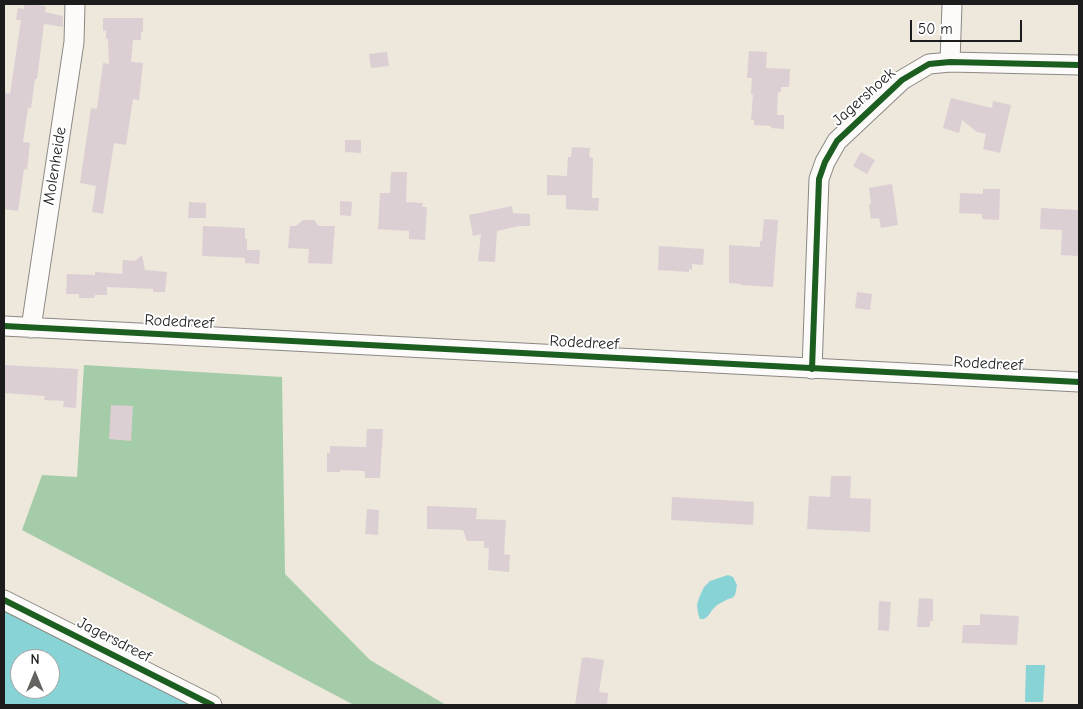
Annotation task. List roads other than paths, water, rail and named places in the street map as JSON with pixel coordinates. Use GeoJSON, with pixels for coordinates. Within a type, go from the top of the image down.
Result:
{"type":"FeatureCollection","features":[{"type":"Feature","properties":{"kind":"street","name":"Molenheide"},"geometry":{"type":"LineString","coordinates":[[31,328],[74,42],[75,4]]}},
{"type":"Feature","properties":{"kind":"street"},"geometry":{"type":"LineString","coordinates":[[950,62],[952,4]]}},
{"type":"Feature","properties":{"kind":"street","name":"Jagershoek"},"geometry":{"type":"LineString","coordinates":[[812,369],[819,179],[825,162],[837,140],[902,80],[930,64],[950,62],[1079,65]]}},
{"type":"Feature","properties":{"kind":"street","name":"Rodedreef"},"geometry":{"type":"LineString","coordinates":[[4,326],[1079,382]]}},
{"type":"Feature","properties":{"kind":"street","name":"Jagersdreef"},"geometry":{"type":"LineString","coordinates":[[4,600],[212,705]]}},
{"type":"Feature","properties":{"kind":"water"},"geometry":{"type":"Polygon","coordinates":[[[728,575],[733,577],[737,585],[735,595],[717,605],[704,619],[700,619],[697,605],[704,587],[710,581],[728,575]]]}},
{"type":"Feature","properties":{"kind":"water"},"geometry":{"type":"Polygon","coordinates":[[[4,609],[195,705],[4,705],[4,609]]]}},
{"type":"Feature","properties":{"kind":"water"},"geometry":{"type":"Polygon","coordinates":[[[1026,665],[1045,665],[1043,702],[1025,702],[1026,665]]]}}]}
